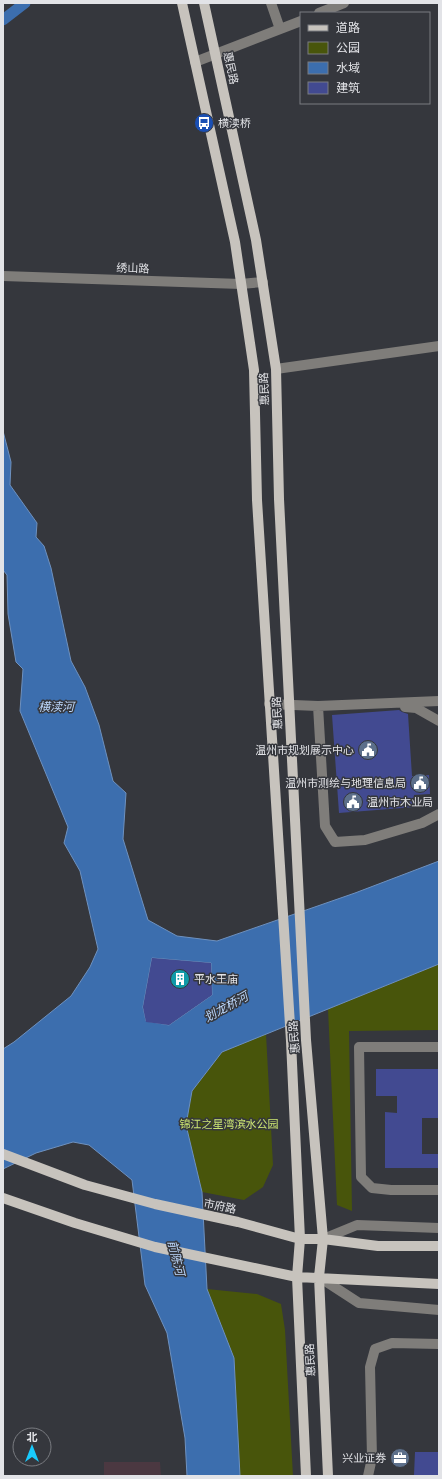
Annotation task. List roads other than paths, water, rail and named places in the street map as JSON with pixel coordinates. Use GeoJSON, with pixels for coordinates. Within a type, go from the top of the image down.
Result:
{"type":"FeatureCollection","features":[{"type":"Feature","properties":{"kind":"main road","name":"惠民路"},"geometry":{"type":"LineString","coordinates":[[182,3],[235,242],[254,370],[257,500],[282,902],[300,1239],[297,1277],[306,1476]]}},
{"type":"Feature","properties":{"kind":"main road","name":"惠民路"},"geometry":{"type":"LineString","coordinates":[[204,3],[256,240],[276,369],[279,499],[306,1040],[323,1239],[319,1277],[328,1476]]}},
{"type":"Feature","properties":{"kind":"main road","name":"市府路"},"geometry":{"type":"LineString","coordinates":[[3,1154],[85,1185],[155,1204],[238,1222],[300,1239],[323,1239],[378,1246],[439,1246]]}},
{"type":"Feature","properties":{"kind":"main road"},"geometry":{"type":"LineString","coordinates":[[3,1198],[75,1223],[155,1247],[297,1277],[439,1284]]}},
{"type":"Feature","properties":{"kind":"street"},"geometry":{"type":"LineString","coordinates":[[271,3],[280,29]]}},
{"type":"Feature","properties":{"kind":"street"},"geometry":{"type":"LineString","coordinates":[[322,12],[344,3]]}},
{"type":"Feature","properties":{"kind":"street"},"geometry":{"type":"LineString","coordinates":[[195,62],[300,21]]}},
{"type":"Feature","properties":{"kind":"street","name":"绣山路"},"geometry":{"type":"LineString","coordinates":[[3,276],[241,284],[263,282]]}},
{"type":"Feature","properties":{"kind":"street"},"geometry":{"type":"LineString","coordinates":[[276,369],[439,346]]}},
{"type":"Feature","properties":{"kind":"street"},"geometry":{"type":"LineString","coordinates":[[269,704],[318,706],[439,701]]}},
{"type":"Feature","properties":{"kind":"street"},"geometry":{"type":"LineString","coordinates":[[369,704],[416,708],[439,721]]}},
{"type":"Feature","properties":{"kind":"street"},"geometry":{"type":"LineString","coordinates":[[318,706],[325,826],[335,842],[365,840],[422,823],[439,814]]}},
{"type":"Feature","properties":{"kind":"street"},"geometry":{"type":"LineString","coordinates":[[439,1047],[359,1047],[361,1177],[372,1188],[391,1190],[439,1190]]}},
{"type":"Feature","properties":{"kind":"street"},"geometry":{"type":"LineString","coordinates":[[323,1239],[357,1225],[439,1228]]}},
{"type":"Feature","properties":{"kind":"street"},"geometry":{"type":"LineString","coordinates":[[319,1277],[359,1303],[439,1310]]}},
{"type":"Feature","properties":{"kind":"street"},"geometry":{"type":"LineString","coordinates":[[368,1476],[372,1458],[370,1367],[376,1349],[392,1342],[439,1344]]}},
{"type":"Feature","properties":{"kind":"water"},"geometry":{"type":"Polygon","coordinates":[[[3,431],[11,462],[10,485],[37,523],[36,537],[44,546],[51,568],[71,661],[85,687],[99,725],[113,781],[126,793],[123,839],[148,920],[177,936],[217,941],[355,893],[439,861],[439,964],[222,1052],[192,1091],[186,1125],[202,1192],[207,1289],[234,1358],[240,1476],[187,1476],[185,1438],[167,1333],[145,1285],[132,1180],[89,1145],[73,1142],[36,1153],[3,1169],[3,1049],[14,1042],[71,996],[90,967],[98,949],[80,871],[64,843],[68,827],[20,711],[23,669],[16,662],[8,614],[7,575],[3,570],[3,431]],[[152,958],[143,1007],[146,1021],[169,1025],[212,995],[211,963],[152,958]]]}},
{"type":"Feature","properties":{"kind":"waterway"},"geometry":{"type":"LineString","coordinates":[[3,20],[25,3]]}},
{"type":"Feature","properties":{"kind":"place","name":"横渎桥"},"geometry":{"type":"Point","coordinates":[204,123]}},
{"type":"Feature","properties":{"kind":"place","name":"温州市规划展示中心"},"geometry":{"type":"Point","coordinates":[368,750]}},
{"type":"Feature","properties":{"kind":"place","name":"温州市测绘与地理信息局"},"geometry":{"type":"Point","coordinates":[420,783]}},
{"type":"Feature","properties":{"kind":"place","name":"温州市木业局"},"geometry":{"type":"Point","coordinates":[353,802]}},
{"type":"Feature","properties":{"kind":"place","name":"平水王庙"},"geometry":{"type":"Point","coordinates":[180,979]}},
{"type":"Feature","properties":{"kind":"place","name":"兴业证券"},"geometry":{"type":"Point","coordinates":[400,1458]}},
{"type":"Feature","properties":{"kind":"water label","name":"横渎河"},"geometry":{"type":"Point","coordinates":[56,707]}},
{"type":"Feature","properties":{"kind":"water label","name":"划龙桥河"},"geometry":{"type":"Point","coordinates":[226,1007]}},
{"type":"Feature","properties":{"kind":"water label","name":"前陈河"},"geometry":{"type":"Point","coordinates":[176,1258]}},
{"type":"Feature","properties":{"kind":"park label","name":"锦江之星湾滨水公园"},"geometry":{"type":"Point","coordinates":[229,1124]}}]}
